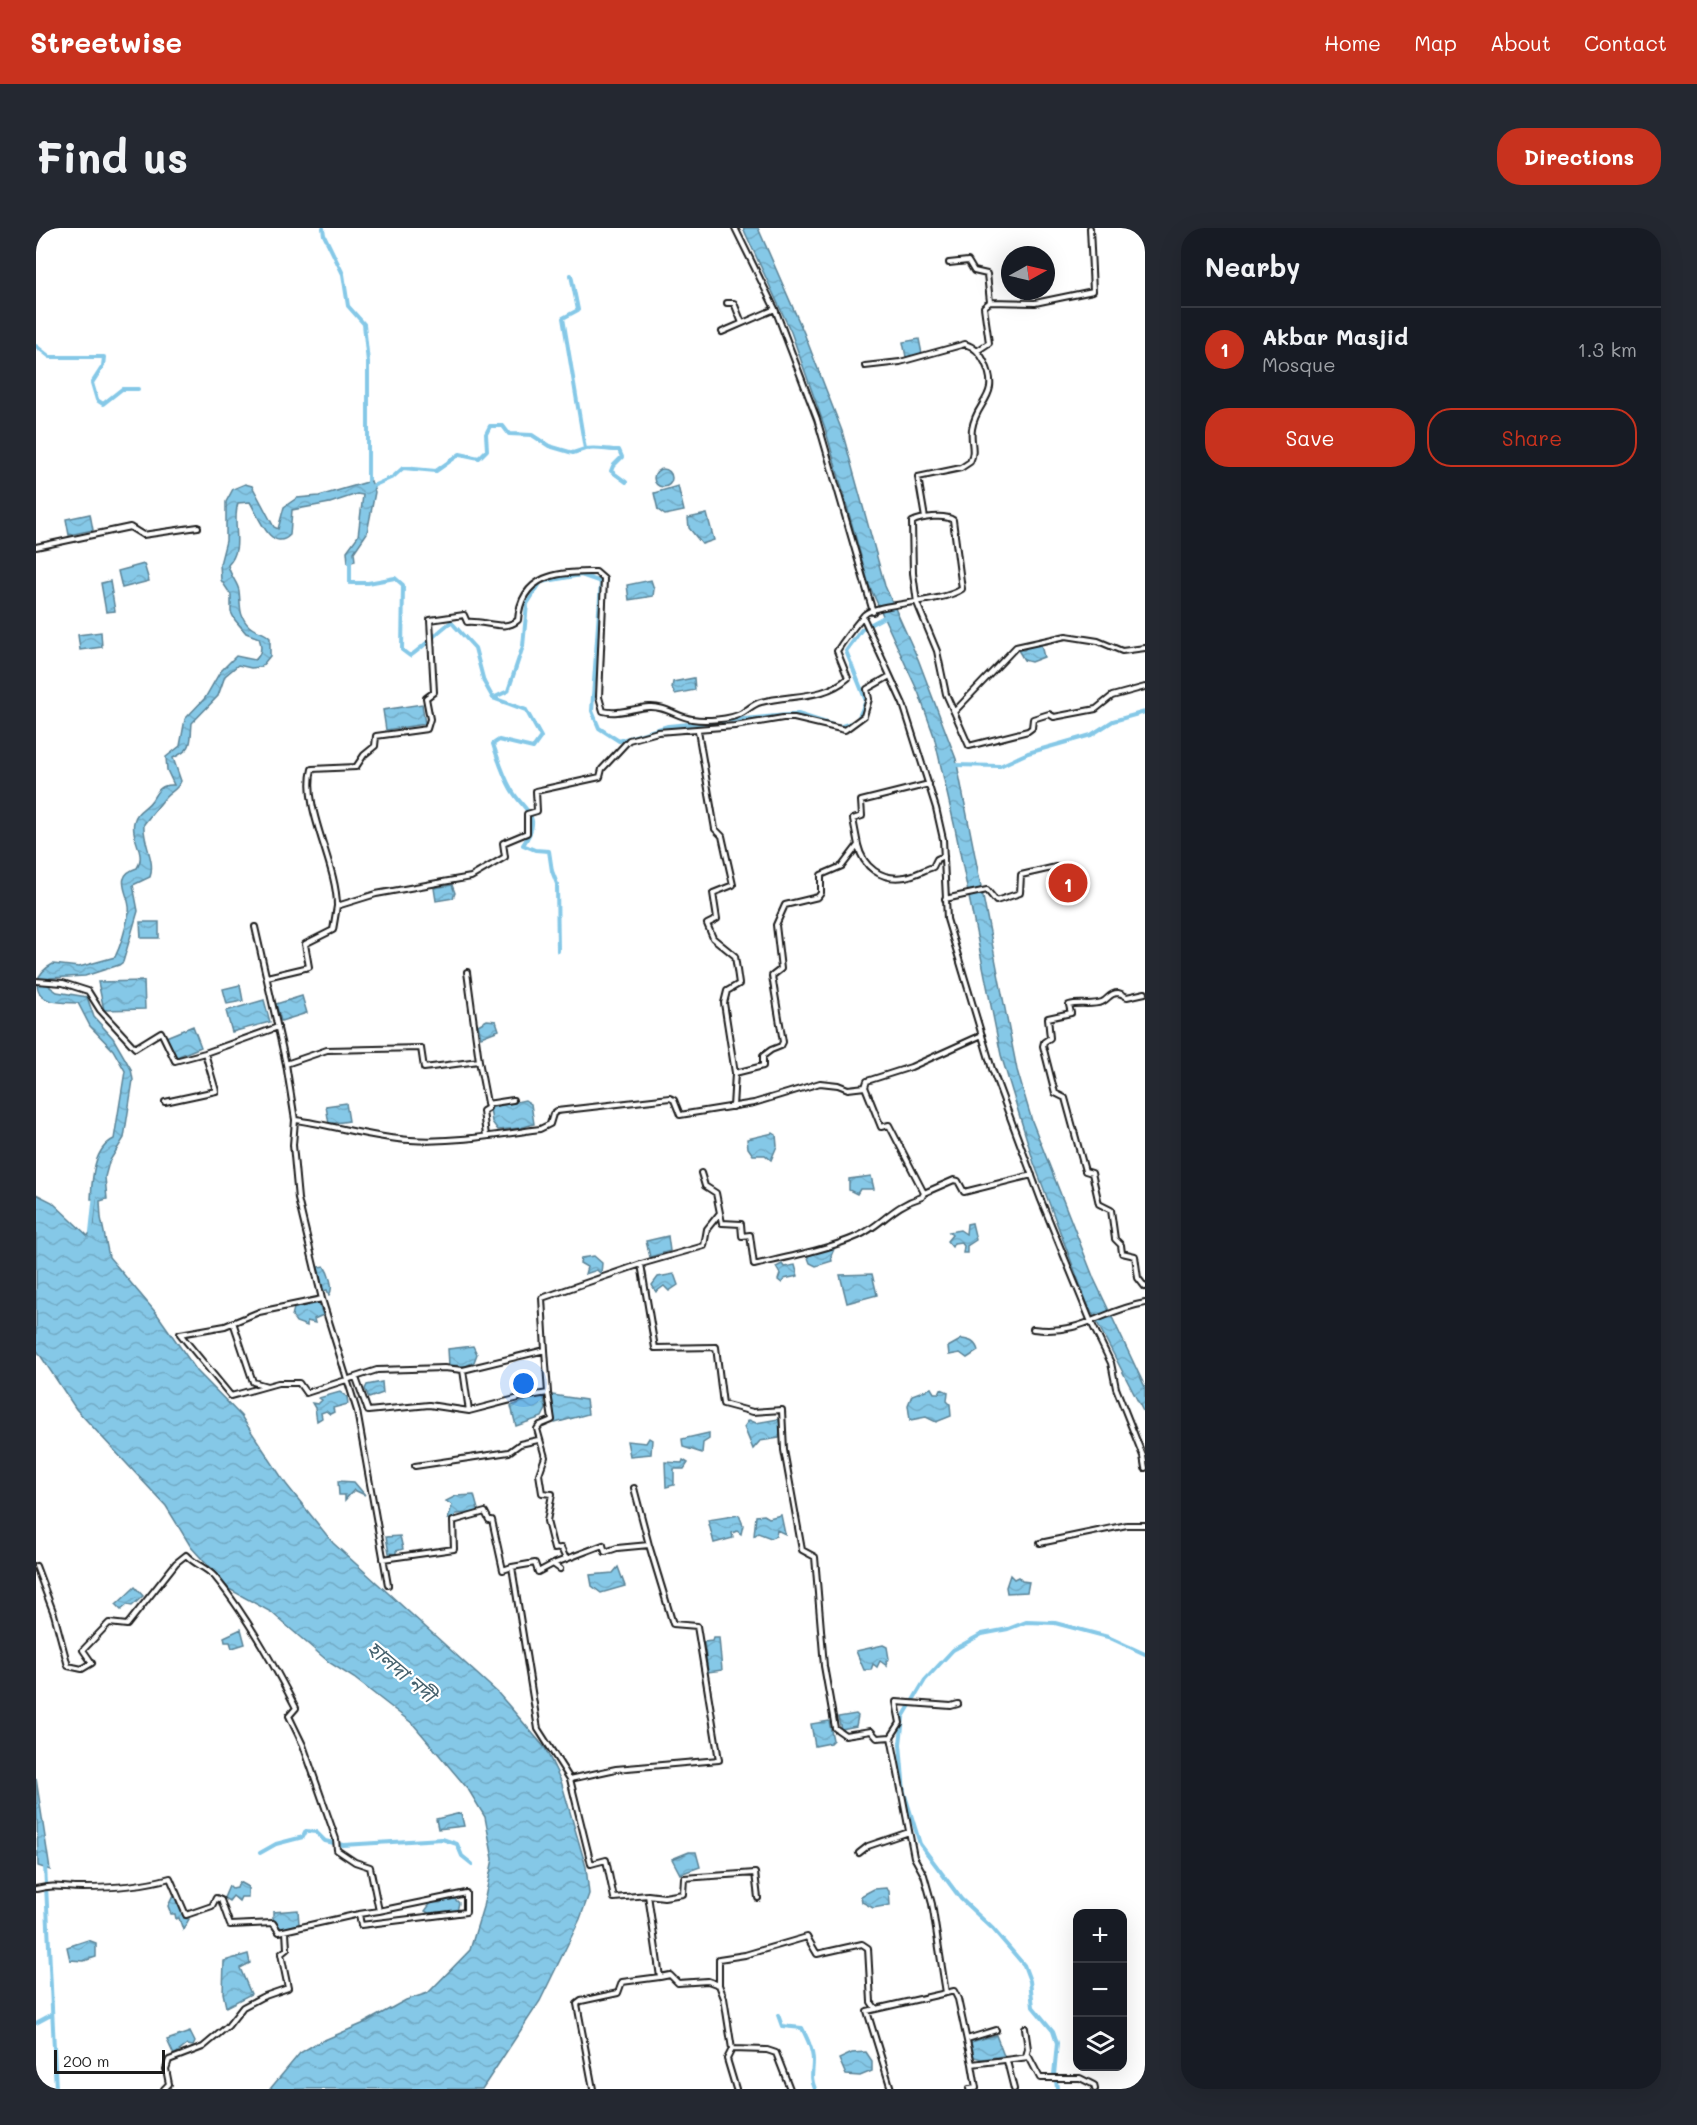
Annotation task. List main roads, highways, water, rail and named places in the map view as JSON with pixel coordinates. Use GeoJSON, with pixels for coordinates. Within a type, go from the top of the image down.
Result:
{"type":"FeatureCollection","features":[{"type":"Feature","properties":{"kind":"water"},"geometry":{"type":"Polygon","coordinates":[[[743,228],[758,228],[804,333],[842,431],[885,586],[918,659],[956,759],[1017,1070],[1032,1121],[1094,1279],[1145,1387],[1145,1415],[1087,1303],[1034,1163],[1001,1055],[934,736],[919,694],[869,585],[825,428],[791,332],[743,228]]]}},
{"type":"Feature","properties":{"kind":"water"},"geometry":{"type":"Polygon","coordinates":[[[919,339],[922,354],[906,357],[903,342],[919,339]]]}},
{"type":"Feature","properties":{"kind":"water"},"geometry":{"type":"Polygon","coordinates":[[[663,469],[669,472],[672,478],[669,484],[663,487],[657,484],[654,478],[657,472],[663,469]]]}},
{"type":"Feature","properties":{"kind":"water","name":"হালদা নদী"},"geometry":{"type":"Polygon","coordinates":[[[371,481],[375,492],[367,533],[354,552],[355,561],[348,563],[347,551],[358,536],[363,495],[357,494],[330,503],[292,510],[290,535],[283,540],[277,540],[271,536],[250,502],[238,503],[236,551],[228,565],[238,588],[243,618],[251,628],[270,638],[270,656],[261,667],[251,668],[238,665],[225,676],[218,696],[192,723],[190,745],[173,758],[181,781],[144,824],[151,871],[150,877],[133,885],[138,911],[123,962],[85,976],[50,978],[50,987],[57,992],[87,997],[94,1017],[113,1038],[131,1069],[133,1080],[124,1138],[109,1162],[105,1177],[107,1199],[100,1201],[109,1257],[157,1314],[197,1371],[241,1416],[286,1484],[333,1543],[498,1693],[545,1748],[561,1781],[586,1867],[589,1894],[580,1919],[540,2001],[482,2089],[270,2089],[300,2053],[406,2000],[428,1993],[470,1950],[483,1907],[493,1859],[485,1817],[468,1789],[413,1724],[354,1678],[330,1663],[271,1612],[229,1589],[191,1547],[166,1506],[76,1409],[36,1349],[36,1194],[52,1202],[88,1236],[94,1224],[96,1199],[91,1199],[95,1165],[102,1150],[114,1139],[125,1071],[113,1050],[90,1026],[78,1003],[46,999],[38,990],[38,979],[47,967],[53,964],[79,967],[115,957],[124,935],[129,912],[123,881],[125,876],[137,868],[140,863],[133,828],[135,818],[150,803],[160,788],[174,785],[167,770],[166,757],[180,746],[185,719],[205,698],[220,672],[236,656],[255,660],[260,653],[259,638],[246,633],[235,620],[231,612],[231,595],[221,580],[220,564],[226,541],[226,502],[233,489],[245,484],[252,486],[274,527],[278,529],[284,507],[297,498],[319,496],[371,481]]]}},
{"type":"Feature","properties":{"kind":"water"},"geometry":{"type":"Polygon","coordinates":[[[678,486],[684,511],[665,515],[658,510],[654,493],[678,486]]]}},
{"type":"Feature","properties":{"kind":"water"},"geometry":{"type":"Polygon","coordinates":[[[90,514],[93,530],[69,535],[66,519],[90,514]]]}},
{"type":"Feature","properties":{"kind":"water"},"geometry":{"type":"Polygon","coordinates":[[[707,514],[714,540],[702,544],[689,528],[688,518],[707,514]]]}},
{"type":"Feature","properties":{"kind":"water"},"geometry":{"type":"Polygon","coordinates":[[[144,564],[149,581],[122,588],[118,571],[144,564]]]}},
{"type":"Feature","properties":{"kind":"water"},"geometry":{"type":"Polygon","coordinates":[[[651,580],[654,589],[653,596],[629,600],[627,585],[651,580]]]}},
{"type":"Feature","properties":{"kind":"water"},"geometry":{"type":"Polygon","coordinates":[[[110,581],[115,611],[106,612],[101,583],[110,581]]]}},
{"type":"Feature","properties":{"kind":"water"},"geometry":{"type":"Polygon","coordinates":[[[101,632],[102,647],[80,650],[78,635],[101,632]]]}},
{"type":"Feature","properties":{"kind":"water"},"geometry":{"type":"Polygon","coordinates":[[[1030,645],[1041,645],[1044,657],[1031,662],[1024,660],[1018,650],[1024,650],[1030,645]]]}},
{"type":"Feature","properties":{"kind":"water"},"geometry":{"type":"Polygon","coordinates":[[[694,678],[695,690],[675,694],[672,688],[673,682],[694,678]]]}},
{"type":"Feature","properties":{"kind":"water"},"geometry":{"type":"Polygon","coordinates":[[[422,704],[425,724],[386,730],[383,710],[422,704]]]}},
{"type":"Feature","properties":{"kind":"water"},"geometry":{"type":"Polygon","coordinates":[[[452,885],[455,893],[453,898],[436,901],[434,888],[452,885]]]}},
{"type":"Feature","properties":{"kind":"water"},"geometry":{"type":"Polygon","coordinates":[[[140,922],[159,922],[159,938],[141,938],[140,922]]]}},
{"type":"Feature","properties":{"kind":"water"},"geometry":{"type":"Polygon","coordinates":[[[144,981],[145,1009],[104,1010],[98,982],[144,981]]]}},
{"type":"Feature","properties":{"kind":"water"},"geometry":{"type":"Polygon","coordinates":[[[240,985],[243,1001],[227,1004],[223,989],[240,985]]]}},
{"type":"Feature","properties":{"kind":"water"},"geometry":{"type":"Polygon","coordinates":[[[302,996],[307,1013],[281,1021],[276,1004],[302,996]]]}},
{"type":"Feature","properties":{"kind":"water"},"geometry":{"type":"Polygon","coordinates":[[[264,1000],[270,1022],[232,1032],[226,1011],[264,1000]]]}},
{"type":"Feature","properties":{"kind":"water"},"geometry":{"type":"Polygon","coordinates":[[[487,1020],[496,1021],[499,1030],[481,1037],[478,1025],[487,1020]]]}},
{"type":"Feature","properties":{"kind":"water"},"geometry":{"type":"Polygon","coordinates":[[[193,1026],[201,1047],[174,1058],[166,1037],[193,1026]]]}},
{"type":"Feature","properties":{"kind":"water"},"geometry":{"type":"Polygon","coordinates":[[[525,1100],[531,1104],[534,1124],[498,1130],[492,1122],[490,1108],[525,1100]]]}},
{"type":"Feature","properties":{"kind":"water"},"geometry":{"type":"Polygon","coordinates":[[[346,1103],[349,1121],[329,1124],[326,1106],[346,1103]]]}},
{"type":"Feature","properties":{"kind":"water"},"geometry":{"type":"Polygon","coordinates":[[[773,1133],[776,1135],[777,1146],[771,1160],[765,1155],[753,1155],[748,1148],[747,1139],[773,1133]]]}},
{"type":"Feature","properties":{"kind":"water"},"geometry":{"type":"Polygon","coordinates":[[[871,1176],[874,1189],[860,1189],[857,1194],[849,1190],[849,1179],[871,1176]]]}},
{"type":"Feature","properties":{"kind":"water"},"geometry":{"type":"Polygon","coordinates":[[[972,1223],[976,1240],[967,1246],[967,1253],[963,1253],[964,1246],[961,1242],[954,1243],[952,1247],[947,1241],[952,1235],[949,1232],[960,1230],[966,1234],[967,1224],[972,1223]]]}},
{"type":"Feature","properties":{"kind":"water"},"geometry":{"type":"Polygon","coordinates":[[[668,1236],[670,1251],[650,1257],[646,1241],[668,1236]]]}},
{"type":"Feature","properties":{"kind":"water"},"geometry":{"type":"Polygon","coordinates":[[[831,1246],[834,1249],[831,1256],[832,1261],[816,1266],[810,1263],[807,1255],[831,1246]]]}},
{"type":"Feature","properties":{"kind":"water"},"geometry":{"type":"Polygon","coordinates":[[[594,1256],[602,1263],[601,1274],[597,1270],[585,1274],[587,1267],[580,1263],[581,1258],[594,1256]]]}},
{"type":"Feature","properties":{"kind":"water"},"geometry":{"type":"Polygon","coordinates":[[[782,1264],[784,1267],[795,1265],[798,1276],[784,1279],[782,1283],[778,1280],[780,1274],[776,1267],[782,1264]]]}},
{"type":"Feature","properties":{"kind":"water"},"geometry":{"type":"Polygon","coordinates":[[[324,1266],[331,1284],[329,1295],[327,1290],[323,1291],[318,1267],[324,1266]]]}},
{"type":"Feature","properties":{"kind":"water"},"geometry":{"type":"Polygon","coordinates":[[[674,1274],[678,1285],[669,1291],[664,1286],[656,1292],[652,1285],[658,1277],[674,1274]]]}},
{"type":"Feature","properties":{"kind":"water"},"geometry":{"type":"Polygon","coordinates":[[[872,1274],[877,1295],[847,1303],[840,1275],[872,1274]]]}},
{"type":"Feature","properties":{"kind":"water"},"geometry":{"type":"Polygon","coordinates":[[[318,1302],[323,1315],[314,1319],[315,1323],[307,1321],[307,1326],[296,1322],[292,1316],[294,1308],[318,1302]]]}},
{"type":"Feature","properties":{"kind":"water"},"geometry":{"type":"Polygon","coordinates":[[[962,1339],[976,1345],[978,1351],[967,1358],[960,1353],[949,1355],[948,1347],[962,1339]]]}},
{"type":"Feature","properties":{"kind":"water"},"geometry":{"type":"Polygon","coordinates":[[[473,1346],[477,1354],[474,1362],[466,1366],[449,1365],[448,1349],[473,1346]]]}},
{"type":"Feature","properties":{"kind":"water"},"geometry":{"type":"Polygon","coordinates":[[[382,1382],[383,1393],[369,1398],[365,1389],[367,1385],[382,1382]]]}},
{"type":"Feature","properties":{"kind":"water"},"geometry":{"type":"Polygon","coordinates":[[[931,1388],[934,1393],[939,1393],[941,1389],[948,1392],[947,1401],[950,1404],[951,1416],[936,1422],[926,1417],[910,1420],[908,1405],[912,1395],[931,1388]]]}},
{"type":"Feature","properties":{"kind":"water"},"geometry":{"type":"Polygon","coordinates":[[[340,1392],[347,1397],[348,1404],[333,1408],[334,1412],[330,1414],[326,1411],[321,1413],[322,1418],[317,1421],[312,1403],[318,1404],[322,1400],[319,1398],[340,1392]]]}},
{"type":"Feature","properties":{"kind":"water"},"geometry":{"type":"Polygon","coordinates":[[[552,1395],[586,1400],[588,1414],[555,1423],[552,1395]]]}},
{"type":"Feature","properties":{"kind":"water"},"geometry":{"type":"Polygon","coordinates":[[[538,1396],[544,1398],[546,1409],[542,1417],[516,1426],[511,1406],[538,1396]]]}},
{"type":"Feature","properties":{"kind":"water"},"geometry":{"type":"Polygon","coordinates":[[[778,1419],[781,1425],[779,1438],[760,1441],[753,1449],[744,1427],[749,1420],[756,1423],[778,1419]]]}},
{"type":"Feature","properties":{"kind":"water"},"geometry":{"type":"Polygon","coordinates":[[[709,1433],[709,1439],[703,1443],[702,1453],[683,1447],[682,1439],[709,1433]]]}},
{"type":"Feature","properties":{"kind":"water"},"geometry":{"type":"Polygon","coordinates":[[[649,1438],[652,1440],[651,1454],[630,1456],[627,1441],[646,1443],[649,1438]]]}},
{"type":"Feature","properties":{"kind":"water"},"geometry":{"type":"Polygon","coordinates":[[[683,1460],[688,1463],[684,1469],[674,1469],[674,1485],[666,1487],[665,1462],[682,1463],[683,1460]]]}},
{"type":"Feature","properties":{"kind":"water"},"geometry":{"type":"Polygon","coordinates":[[[338,1481],[354,1482],[365,1495],[354,1490],[345,1500],[345,1495],[339,1495],[338,1481]]]}},
{"type":"Feature","properties":{"kind":"water"},"geometry":{"type":"Polygon","coordinates":[[[474,1495],[479,1513],[456,1514],[453,1520],[448,1519],[452,1505],[446,1501],[456,1496],[474,1495]]]}},
{"type":"Feature","properties":{"kind":"water"},"geometry":{"type":"Polygon","coordinates":[[[739,1515],[743,1525],[741,1534],[737,1531],[732,1533],[733,1538],[714,1543],[708,1520],[739,1515]]]}},
{"type":"Feature","properties":{"kind":"water"},"geometry":{"type":"Polygon","coordinates":[[[764,1515],[769,1518],[781,1515],[785,1534],[777,1530],[776,1536],[771,1538],[758,1533],[754,1536],[756,1516],[764,1515]]]}},
{"type":"Feature","properties":{"kind":"water"},"geometry":{"type":"Polygon","coordinates":[[[400,1536],[403,1549],[396,1551],[396,1554],[389,1553],[386,1537],[400,1536]]]}},
{"type":"Feature","properties":{"kind":"water"},"geometry":{"type":"Polygon","coordinates":[[[618,1567],[625,1586],[601,1593],[592,1586],[590,1575],[613,1573],[618,1567]]]}},
{"type":"Feature","properties":{"kind":"water"},"geometry":{"type":"Polygon","coordinates":[[[1010,1575],[1014,1579],[1018,1577],[1022,1581],[1029,1582],[1027,1592],[1007,1593],[1006,1587],[1010,1575]]]}},
{"type":"Feature","properties":{"kind":"water"},"geometry":{"type":"Polygon","coordinates":[[[135,1587],[143,1596],[132,1606],[127,1605],[121,1610],[116,1605],[135,1587]]]}},
{"type":"Feature","properties":{"kind":"water"},"geometry":{"type":"Polygon","coordinates":[[[241,1629],[245,1644],[232,1648],[230,1642],[225,1642],[224,1637],[241,1629]]]}},
{"type":"Feature","properties":{"kind":"water"},"geometry":{"type":"Polygon","coordinates":[[[713,1638],[719,1638],[722,1670],[708,1672],[704,1642],[712,1641],[713,1638]]]}},
{"type":"Feature","properties":{"kind":"water"},"geometry":{"type":"Polygon","coordinates":[[[883,1645],[887,1647],[889,1659],[886,1661],[887,1666],[880,1661],[877,1667],[873,1664],[871,1670],[864,1670],[856,1651],[883,1645]]]}},
{"type":"Feature","properties":{"kind":"water"},"geometry":{"type":"Polygon","coordinates":[[[856,1714],[858,1716],[856,1726],[841,1729],[838,1717],[856,1714]]]}},
{"type":"Feature","properties":{"kind":"water"},"geometry":{"type":"Polygon","coordinates":[[[829,1721],[833,1740],[830,1743],[815,1746],[811,1724],[829,1721]]]}},
{"type":"Feature","properties":{"kind":"water"},"geometry":{"type":"Polygon","coordinates":[[[36,1778],[50,1870],[38,1866],[36,1778]]]}},
{"type":"Feature","properties":{"kind":"water"},"geometry":{"type":"Polygon","coordinates":[[[461,1813],[464,1826],[438,1829],[436,1819],[461,1813]]]}},
{"type":"Feature","properties":{"kind":"water"},"geometry":{"type":"Polygon","coordinates":[[[689,1852],[696,1852],[700,1867],[680,1874],[672,1859],[689,1852]]]}},
{"type":"Feature","properties":{"kind":"water"},"geometry":{"type":"Polygon","coordinates":[[[239,1882],[248,1887],[248,1897],[241,1897],[239,1901],[233,1896],[229,1901],[224,1898],[229,1886],[232,1889],[237,1888],[239,1882]]]}},
{"type":"Feature","properties":{"kind":"water"},"geometry":{"type":"Polygon","coordinates":[[[886,1888],[889,1891],[890,1905],[873,1908],[862,1902],[861,1896],[874,1889],[886,1888]]]}},
{"type":"Feature","properties":{"kind":"water"},"geometry":{"type":"Polygon","coordinates":[[[173,1896],[178,1898],[184,1918],[189,1919],[183,1930],[179,1918],[176,1919],[175,1914],[171,1914],[168,1906],[173,1896]]]}},
{"type":"Feature","properties":{"kind":"water"},"geometry":{"type":"Polygon","coordinates":[[[455,1899],[459,1903],[457,1911],[430,1914],[425,1911],[431,1903],[455,1899]]]}},
{"type":"Feature","properties":{"kind":"water"},"geometry":{"type":"Polygon","coordinates":[[[298,1910],[299,1924],[282,1929],[273,1920],[273,1912],[298,1910]]]}},
{"type":"Feature","properties":{"kind":"water"},"geometry":{"type":"Polygon","coordinates":[[[88,1940],[96,1943],[96,1957],[84,1961],[70,1960],[67,1947],[88,1940]]]}},
{"type":"Feature","properties":{"kind":"water"},"geometry":{"type":"Polygon","coordinates":[[[248,1954],[250,1963],[240,1968],[251,1994],[226,2007],[223,1993],[224,1961],[248,1954]]]}},
{"type":"Feature","properties":{"kind":"water"},"geometry":{"type":"Polygon","coordinates":[[[190,2032],[195,2042],[193,2046],[187,2045],[174,2055],[167,2040],[190,2032]]]}},
{"type":"Feature","properties":{"kind":"water"},"geometry":{"type":"Polygon","coordinates":[[[996,2035],[1004,2056],[982,2059],[974,2057],[971,2042],[996,2035]]]}},
{"type":"Feature","properties":{"kind":"water"},"geometry":{"type":"Polygon","coordinates":[[[866,2052],[872,2061],[872,2071],[860,2076],[846,2075],[839,2059],[852,2053],[866,2052]]]}},
{"type":"Feature","properties":{"kind":"waterway"},"geometry":{"type":"LineString","coordinates":[[323,228],[324,235],[343,274],[348,306],[364,324],[368,362],[368,488],[393,477],[403,468],[436,471],[460,454],[479,458],[487,450],[486,434],[490,426],[503,426],[509,434],[532,435],[549,446],[573,453],[585,449],[563,318],[578,310],[571,275]]}},
{"type":"Feature","properties":{"kind":"waterway"},"geometry":{"type":"LineString","coordinates":[[36,346],[50,357],[104,357],[103,366],[92,383],[97,400],[103,404],[122,389],[138,389]]}},
{"type":"Feature","properties":{"kind":"waterway"},"geometry":{"type":"LineString","coordinates":[[585,449],[619,450],[622,457],[611,471],[626,482]]}},
{"type":"Feature","properties":{"kind":"waterway"},"geometry":{"type":"LineString","coordinates":[[350,559],[350,583],[368,583],[395,578],[403,585],[402,650],[410,656],[451,622],[475,648],[484,682],[493,698],[526,710],[541,737],[533,748],[499,740],[493,744],[508,784],[532,820],[532,827],[523,845],[535,850],[549,851],[557,884],[558,951]]}},
{"type":"Feature","properties":{"kind":"waterway"},"geometry":{"type":"LineString","coordinates":[[493,698],[508,691],[523,646],[527,604],[541,582],[581,575],[601,582],[592,711],[599,728],[619,741],[668,726],[798,714],[839,727],[857,721],[866,701],[846,651],[862,629],[886,616]]}},
{"type":"Feature","properties":{"kind":"waterway"},"geometry":{"type":"LineString","coordinates":[[954,765],[1000,766],[1028,753],[1091,735],[1113,721],[1145,712]]}},
{"type":"Feature","properties":{"kind":"waterway"},"geometry":{"type":"LineString","coordinates":[[91,1232],[95,1194]]}},
{"type":"Feature","properties":{"kind":"waterway"},"geometry":{"type":"LineString","coordinates":[[1054,2075],[1057,2043],[1053,2031],[1033,2007],[1030,1981],[1024,1965],[993,1929],[961,1899],[920,1844],[904,1792],[900,1744],[903,1717],[925,1680],[953,1650],[982,1634],[1008,1629],[1026,1622],[1055,1623],[1108,1637],[1145,1654]]}},
{"type":"Feature","properties":{"kind":"waterway"},"geometry":{"type":"LineString","coordinates":[[260,1853],[276,1844],[303,1837],[306,1831],[316,1832],[325,1841],[343,1845],[442,1839],[457,1844],[462,1856],[472,1864]]}},
{"type":"Feature","properties":{"kind":"waterway"},"geometry":{"type":"LineString","coordinates":[[45,1865],[56,2089]]}},
{"type":"Feature","properties":{"kind":"waterway"},"geometry":{"type":"LineString","coordinates":[[36,2023],[51,2015]]}},
{"type":"Feature","properties":{"kind":"waterway"},"geometry":{"type":"LineString","coordinates":[[778,2015],[782,2026],[802,2028],[812,2053],[812,2078],[815,2089]]}},
{"type":"Feature","properties":{"kind":"waterway"},"geometry":{"type":"LineString","coordinates":[[1056,2080],[1057,2089]]}},
{"type":"Feature","properties":{"kind":"place","name":"Akbar Masjid"},"geometry":{"type":"Point","coordinates":[1068,883]}}]}
